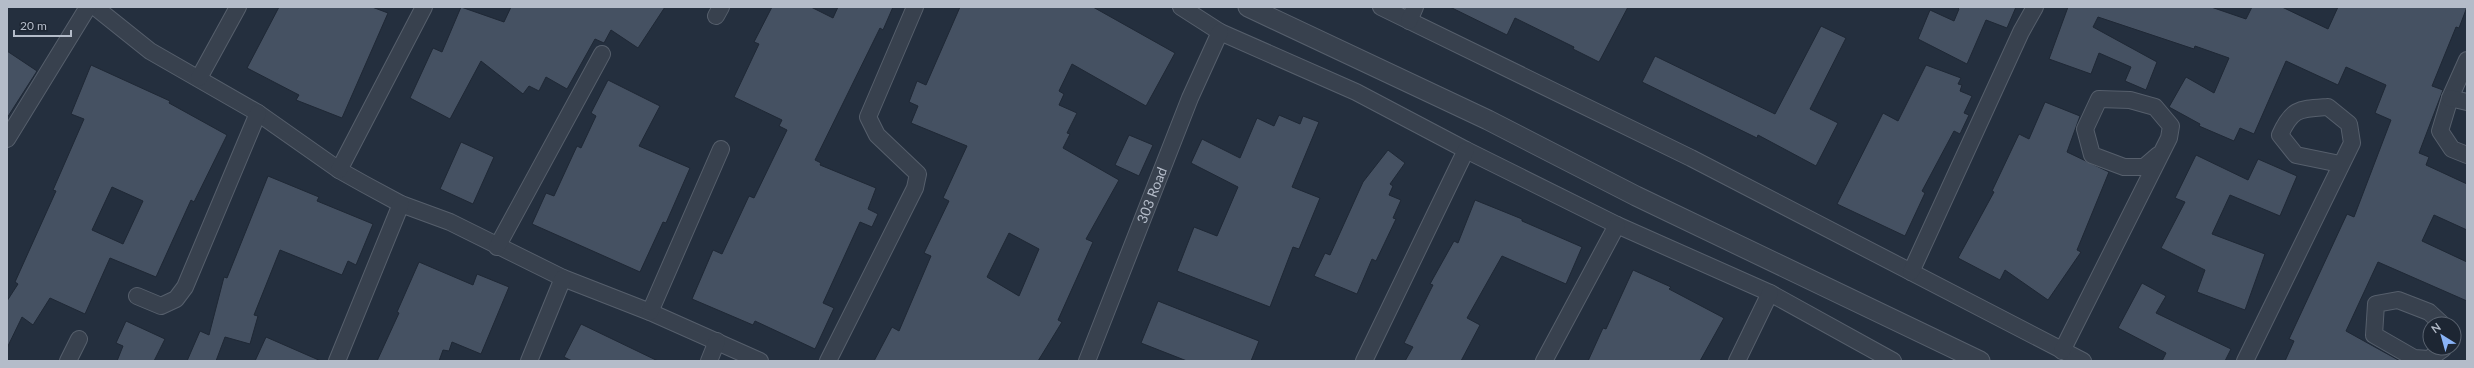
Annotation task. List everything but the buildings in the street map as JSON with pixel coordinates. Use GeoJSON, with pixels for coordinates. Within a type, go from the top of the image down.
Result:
{"type":"FeatureCollection","features":[{"type":"Feature","properties":{"kind":"street"},"geometry":{"type":"LineString","coordinates":[[7,139],[88,7]]}},
{"type":"Feature","properties":{"kind":"street"},"geometry":{"type":"LineString","coordinates":[[95,7],[150,51],[258,112],[339,170],[401,204],[450,222],[497,247],[563,278],[650,312],[760,361]]}},
{"type":"Feature","properties":{"kind":"street"},"geometry":{"type":"LineString","coordinates":[[199,78],[238,7]]}},
{"type":"Feature","properties":{"kind":"street"},"geometry":{"type":"LineString","coordinates":[[339,170],[424,7]]}},
{"type":"Feature","properties":{"kind":"street"},"geometry":{"type":"LineString","coordinates":[[828,361],[915,188],[918,174],[877,135],[868,117],[915,7]]}},
{"type":"Feature","properties":{"kind":"street"},"geometry":{"type":"LineString","coordinates":[[1181,7],[1220,32],[1356,92],[1466,150],[1617,225],[1770,293],[1893,361]]}},
{"type":"Feature","properties":{"kind":"street"},"geometry":{"type":"LineString","coordinates":[[1248,7],[1488,120],[1636,196],[1980,361]]}},
{"type":"Feature","properties":{"kind":"street"},"geometry":{"type":"LineString","coordinates":[[1381,7],[1412,14],[2083,361]]}},
{"type":"Feature","properties":{"kind":"street"},"geometry":{"type":"LineString","coordinates":[[1911,272],[2021,32],[2035,7]]}},
{"type":"Feature","properties":{"kind":"street","name":"303 Road"},"geometry":{"type":"LineString","coordinates":[[1087,361],[1190,98],[1220,32]]}},
{"type":"Feature","properties":{"kind":"street"},"geometry":{"type":"LineString","coordinates":[[497,247],[602,54]]}},
{"type":"Feature","properties":{"kind":"street"},"geometry":{"type":"LineString","coordinates":[[2467,60],[2450,98],[2440,131],[2452,149],[2467,155]]}},
{"type":"Feature","properties":{"kind":"street"},"geometry":{"type":"LineString","coordinates":[[2062,351],[2158,155],[2169,138],[2171,126],[2155,107],[2130,100],[2099,98],[2085,129],[2092,155],[2124,167],[2144,167],[2158,155]]}},
{"type":"Feature","properties":{"kind":"street"},"geometry":{"type":"LineString","coordinates":[[2450,98],[2467,102]]}},
{"type":"Feature","properties":{"kind":"street"},"geometry":{"type":"LineString","coordinates":[[2245,361],[2340,164],[2352,143],[2350,124],[2328,107],[2305,108],[2288,117],[2280,135],[2296,155],[2340,164]]}},
{"type":"Feature","properties":{"kind":"street"},"geometry":{"type":"LineString","coordinates":[[137,296],[161,306],[176,299],[185,287],[258,112]]}},
{"type":"Feature","properties":{"kind":"street"},"geometry":{"type":"LineString","coordinates":[[650,312],[721,150]]}},
{"type":"Feature","properties":{"kind":"street"},"geometry":{"type":"LineString","coordinates":[[1364,361],[1466,150]]}},
{"type":"Feature","properties":{"kind":"street"},"geometry":{"type":"LineString","coordinates":[[337,361],[401,204]]}},
{"type":"Feature","properties":{"kind":"street"},"geometry":{"type":"LineString","coordinates":[[1544,361],[1617,225]]}},
{"type":"Feature","properties":{"kind":"street"},"geometry":{"type":"LineString","coordinates":[[529,361],[563,278]]}},
{"type":"Feature","properties":{"kind":"street"},"geometry":{"type":"LineString","coordinates":[[1737,361],[1770,293]]}},
{"type":"Feature","properties":{"kind":"street"},"geometry":{"type":"LineString","coordinates":[[2433,316],[2429,312],[2398,300],[2376,304],[2374,335],[2414,358],[2429,359],[2435,356]]}},
{"type":"Feature","properties":{"kind":"street"},"geometry":{"type":"LineString","coordinates":[[68,361],[79,339]]}},
{"type":"Feature","properties":{"kind":"street"},"geometry":{"type":"LineString","coordinates":[[709,361],[718,341]]}}]}
